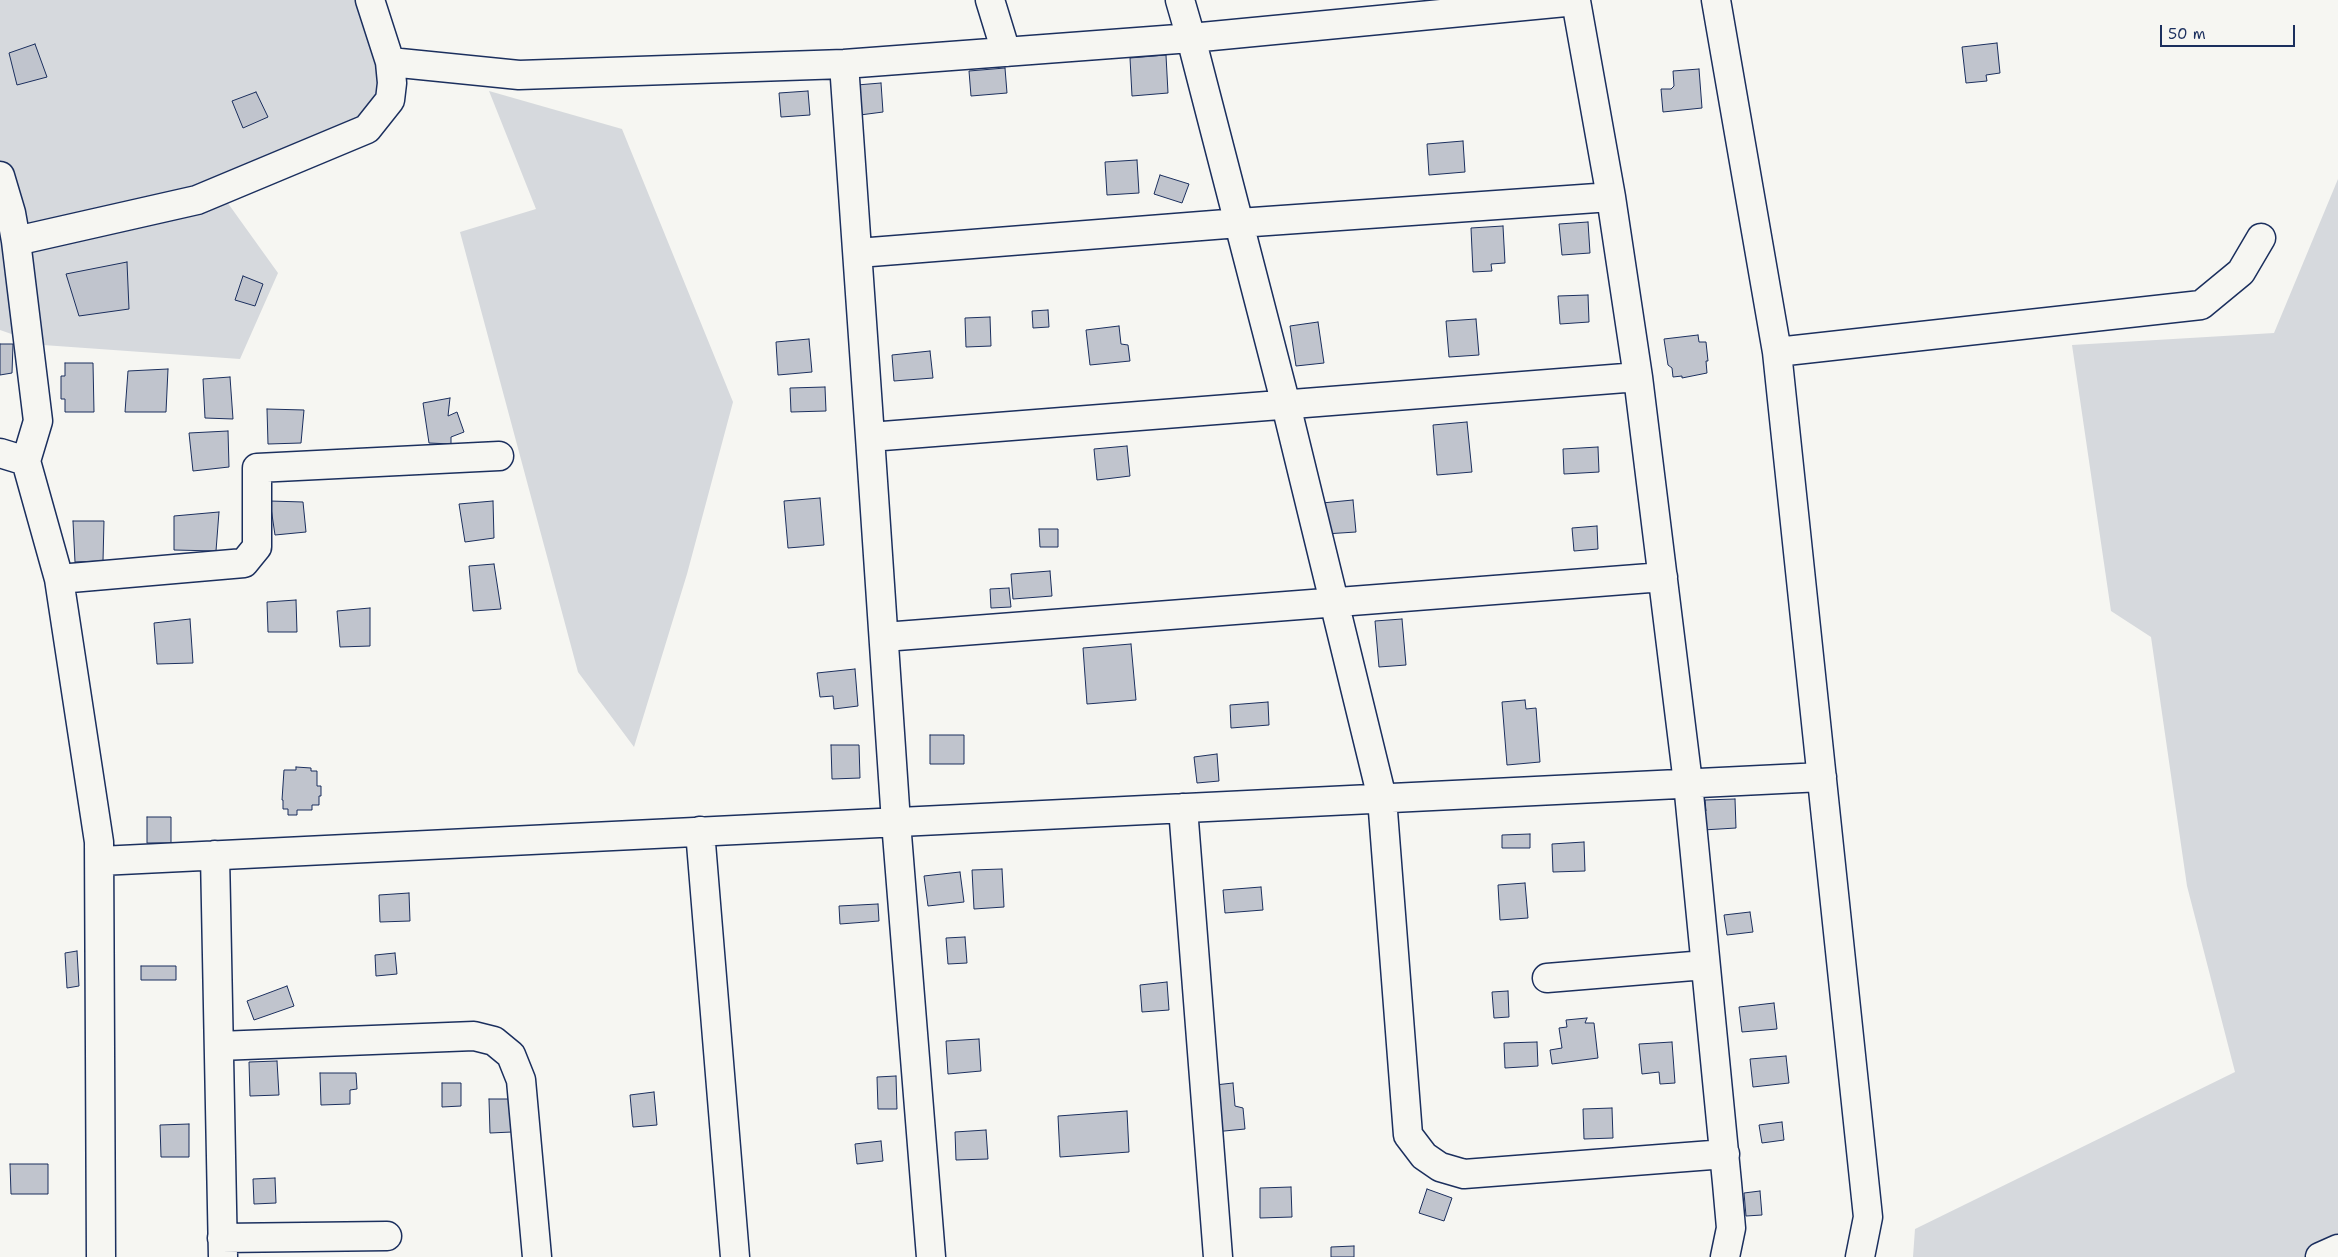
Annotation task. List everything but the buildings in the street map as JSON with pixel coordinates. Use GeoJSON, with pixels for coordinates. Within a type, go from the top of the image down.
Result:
{"type":"FeatureCollection","features":[{"type":"Feature","properties":{"kind":"street"},"geometry":{"type":"LineString","coordinates":[[16,241],[197,200],[367,129],[390,100],[392,83],[390,62],[370,0]]}},
{"type":"Feature","properties":{"kind":"street"},"geometry":{"type":"LineString","coordinates":[[990,0],[1006,52]]}},
{"type":"Feature","properties":{"kind":"street"},"geometry":{"type":"LineString","coordinates":[[1180,0],[1286,405],[1382,798],[1408,1135],[1424,1156],[1440,1167],[1464,1174],[1725,1154]]}},
{"type":"Feature","properties":{"kind":"street"},"geometry":{"type":"LineString","coordinates":[[390,62],[519,75],[844,64],[1191,38],[1580,0],[1638,377],[1688,783],[1731,1228],[1725,1257]]}},
{"type":"Feature","properties":{"kind":"street"},"geometry":{"type":"LineString","coordinates":[[1716,0],[1777,352],[1868,1217],[1860,1257]]}},
{"type":"Feature","properties":{"kind":"street"},"geometry":{"type":"LineString","coordinates":[[844,64],[896,822],[931,1257]]}},
{"type":"Feature","properties":{"kind":"street"},"geometry":{"type":"LineString","coordinates":[[0,176],[11,213],[16,241],[38,421],[26,461],[59,579],[99,842],[101,1257]]}},
{"type":"Feature","properties":{"kind":"street"},"geometry":{"type":"LineString","coordinates":[[858,253],[1239,223],[1611,198]]}},
{"type":"Feature","properties":{"kind":"street"},"geometry":{"type":"LineString","coordinates":[[1777,352],[2201,304],[2241,272],[2261,238]]}},
{"type":"Feature","properties":{"kind":"street"},"geometry":{"type":"LineString","coordinates":[[870,437],[1638,377]]}},
{"type":"Feature","properties":{"kind":"street"},"geometry":{"type":"LineString","coordinates":[[0,453],[26,461]]}},
{"type":"Feature","properties":{"kind":"street"},"geometry":{"type":"LineString","coordinates":[[59,579],[244,563],[257,547],[257,468],[498,456]]}},
{"type":"Feature","properties":{"kind":"street"},"geometry":{"type":"LineString","coordinates":[[884,636],[1663,577]]}},
{"type":"Feature","properties":{"kind":"street"},"geometry":{"type":"LineString","coordinates":[[100,861],[1822,777]]}},
{"type":"Feature","properties":{"kind":"street"},"geometry":{"type":"LineString","coordinates":[[1183,808],[1218,1257]]}},
{"type":"Feature","properties":{"kind":"street"},"geometry":{"type":"LineString","coordinates":[[700,831],[735,1257]]}},
{"type":"Feature","properties":{"kind":"street"},"geometry":{"type":"LineString","coordinates":[[215,855],[223,1248],[386,1236]]}},
{"type":"Feature","properties":{"kind":"street"},"geometry":{"type":"LineString","coordinates":[[1547,978],[1706,965]]}},
{"type":"Feature","properties":{"kind":"street"},"geometry":{"type":"LineString","coordinates":[[218,1046],[474,1036],[494,1041],[511,1055],[520,1080],[537,1257]]}},
{"type":"Feature","properties":{"kind":"street"},"geometry":{"type":"LineString","coordinates":[[2320,1257],[2338,1249]]}},
{"type":"Feature","properties":{"kind":"shaded area"},"geometry":{"type":"Polygon","coordinates":[[[0,0],[370,0],[392,83],[360,125],[217,188],[278,273],[240,359],[43,345],[0,330],[0,0]]]}},
{"type":"Feature","properties":{"kind":"shaded area"},"geometry":{"type":"Polygon","coordinates":[[[489,91],[622,129],[733,402],[687,574],[634,747],[578,672],[460,232],[536,209],[489,91]]]}},
{"type":"Feature","properties":{"kind":"shaded area"},"geometry":{"type":"Polygon","coordinates":[[[2338,179],[2338,1257],[1913,1257],[1915,1229],[2235,1072],[2187,886],[2151,637],[2111,611],[2072,345],[2274,333],[2338,179]]]}}]}
